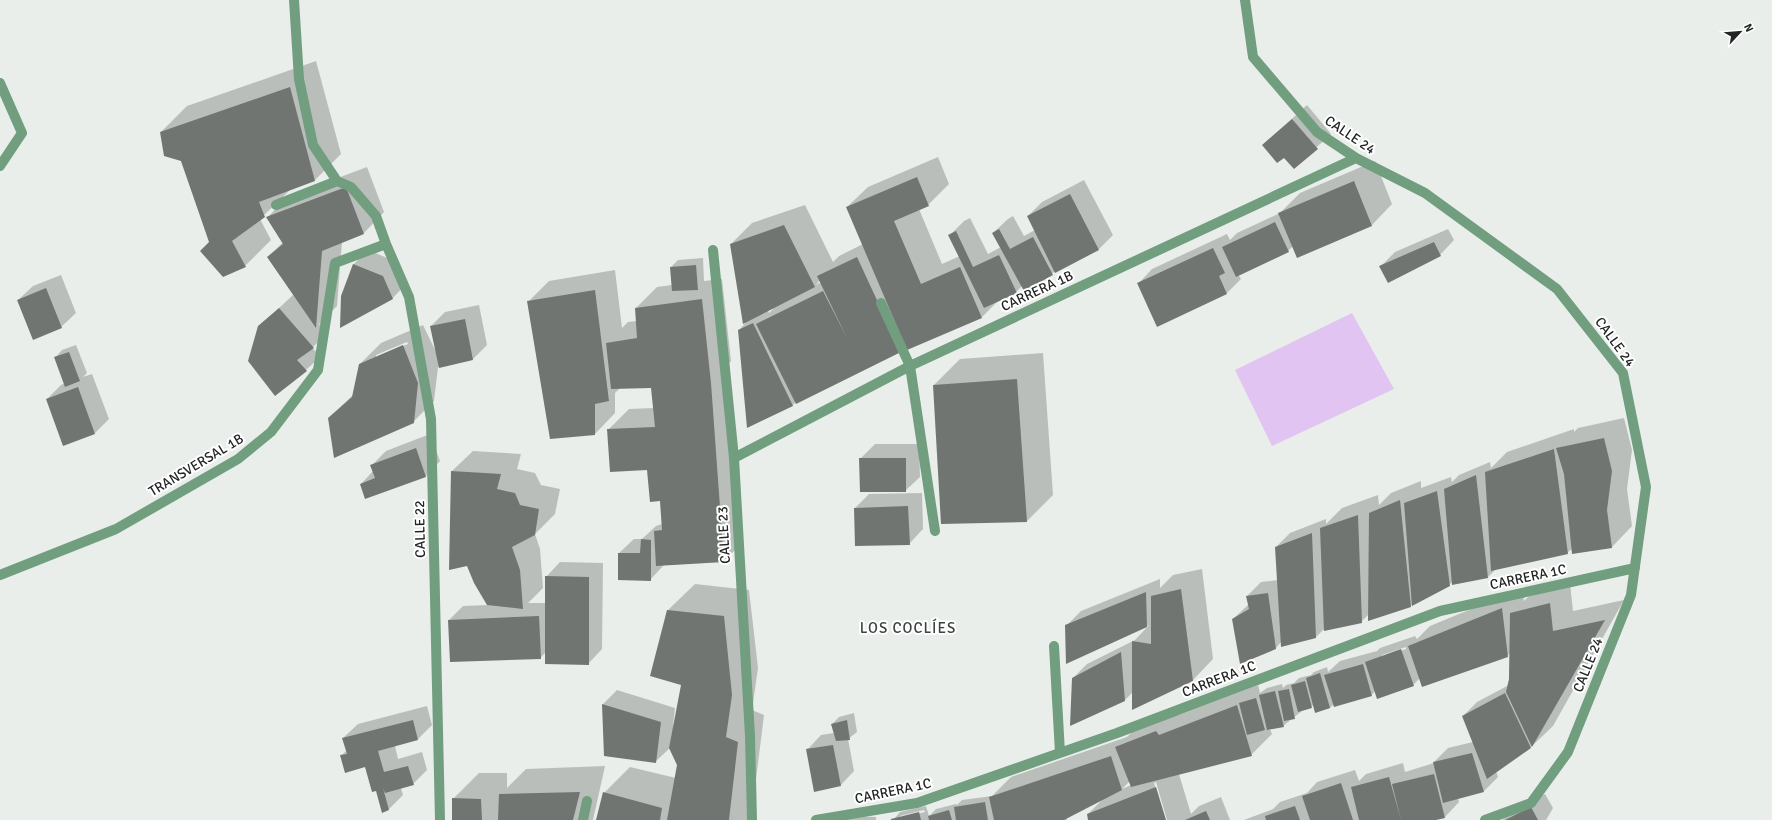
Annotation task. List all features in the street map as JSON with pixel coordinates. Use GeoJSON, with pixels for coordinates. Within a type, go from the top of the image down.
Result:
{"type":"FeatureCollection","features":[{"type":"Feature","properties":{"kind":"street"},"geometry":{"type":"LineString","coordinates":[[276,205],[337,181],[313,145],[299,79],[294,0]]}},
{"type":"Feature","properties":{"kind":"street","name":"CALLE 24"},"geometry":{"type":"LineString","coordinates":[[1245,0],[1254,57],[1317,132],[1356,158],[1425,193],[1557,289],[1623,373],[1646,487],[1631,595],[1568,752],[1531,803],[1485,820]]}},
{"type":"Feature","properties":{"kind":"street"},"geometry":{"type":"LineString","coordinates":[[0,83],[22,133],[0,166]]}},
{"type":"Feature","properties":{"kind":"street","name":"CARRERA 1B"},"geometry":{"type":"LineString","coordinates":[[734,458],[910,366],[1356,158]]}},
{"type":"Feature","properties":{"kind":"street","name":"CALLE 22"},"geometry":{"type":"LineString","coordinates":[[337,181],[351,187],[376,216],[386,244],[409,297],[431,419],[440,820]]}},
{"type":"Feature","properties":{"kind":"street","name":"TRANSVERSAL 1B"},"geometry":{"type":"LineString","coordinates":[[0,575],[116,529],[238,459],[271,432],[318,370],[335,263],[386,244]]}},
{"type":"Feature","properties":{"kind":"street","name":"CALLE 23"},"geometry":{"type":"LineString","coordinates":[[712,250],[734,458],[750,736],[752,820]]}},
{"type":"Feature","properties":{"kind":"street"},"geometry":{"type":"LineString","coordinates":[[881,303],[910,366],[935,531]]}},
{"type":"Feature","properties":{"kind":"street","name":"CARRERA 1C"},"geometry":{"type":"LineString","coordinates":[[816,820],[916,803],[1060,753],[1440,611],[1634,568]]}},
{"type":"Feature","properties":{"kind":"street"},"geometry":{"type":"LineString","coordinates":[[1054,646],[1060,753]]}},
{"type":"Feature","properties":{"kind":"street"},"geometry":{"type":"LineString","coordinates":[[583,820],[587,801]]}},
{"type":"Feature","properties":{"kind":"shaded area"},"geometry":{"type":"Polygon","coordinates":[[[1352,313],[1394,389],[1272,446],[1235,370],[1352,313]]]}},
{"type":"Feature","properties":{"kind":"building"},"geometry":{"type":"Polygon","coordinates":[[[290,87],[315,181],[259,202],[265,217],[232,241],[246,267],[223,277],[200,251],[209,242],[181,161],[164,156],[160,132],[290,87]]]}},
{"type":"Feature","properties":{"kind":"building"},"geometry":{"type":"Polygon","coordinates":[[[1292,119],[1318,149],[1294,169],[1284,158],[1277,163],[1262,145],[1292,119]]]}},
{"type":"Feature","properties":{"kind":"building"},"geometry":{"type":"Polygon","coordinates":[[[917,177],[929,206],[894,221],[921,284],[960,267],[982,318],[907,350],[846,207],[917,177]]]}},
{"type":"Feature","properties":{"kind":"building"},"geometry":{"type":"Polygon","coordinates":[[[1354,181],[1372,226],[1297,258],[1278,213],[1354,181]]]}},
{"type":"Feature","properties":{"kind":"building"},"geometry":{"type":"Polygon","coordinates":[[[346,187],[364,234],[322,251],[316,328],[267,257],[283,244],[266,217],[346,187]]]}},
{"type":"Feature","properties":{"kind":"building"},"geometry":{"type":"Polygon","coordinates":[[[1070,194],[1099,250],[1055,273],[1027,216],[1070,194]]]}},
{"type":"Feature","properties":{"kind":"building"},"geometry":{"type":"Polygon","coordinates":[[[1275,222],[1289,252],[1236,277],[1222,247],[1275,222]]]}},
{"type":"Feature","properties":{"kind":"building"},"geometry":{"type":"Polygon","coordinates":[[[784,225],[815,287],[743,324],[730,244],[784,225]]]}},
{"type":"Feature","properties":{"kind":"building"},"geometry":{"type":"Polygon","coordinates":[[[999,229],[1010,249],[1033,237],[1053,275],[1024,291],[992,233],[999,229]]]}},
{"type":"Feature","properties":{"kind":"building"},"geometry":{"type":"Polygon","coordinates":[[[956,231],[973,267],[999,255],[1017,293],[984,308],[948,235],[956,231]]]}},
{"type":"Feature","properties":{"kind":"building"},"geometry":{"type":"Polygon","coordinates":[[[1434,242],[1441,256],[1388,283],[1379,266],[1434,242]]]}},
{"type":"Feature","properties":{"kind":"building"},"geometry":{"type":"Polygon","coordinates":[[[1213,248],[1225,273],[1219,276],[1227,294],[1157,327],[1137,283],[1213,248]]]}},
{"type":"Feature","properties":{"kind":"building"},"geometry":{"type":"Polygon","coordinates":[[[857,257],[901,352],[796,404],[756,324],[823,291],[847,338],[817,276],[857,257]]]}},
{"type":"Feature","properties":{"kind":"building"},"geometry":{"type":"Polygon","coordinates":[[[353,264],[383,276],[393,299],[340,328],[341,296],[353,264]]]}},
{"type":"Feature","properties":{"kind":"building"},"geometry":{"type":"Polygon","coordinates":[[[696,265],[698,290],[672,291],[670,267],[696,265]]]}},
{"type":"Feature","properties":{"kind":"building"},"geometry":{"type":"Polygon","coordinates":[[[46,288],[62,328],[33,340],[17,300],[46,288]]]}},
{"type":"Feature","properties":{"kind":"building"},"geometry":{"type":"Polygon","coordinates":[[[595,290],[609,401],[595,404],[595,435],[550,439],[527,301],[595,290]]]}},
{"type":"Feature","properties":{"kind":"building"},"geometry":{"type":"Polygon","coordinates":[[[702,299],[711,383],[724,562],[656,566],[654,531],[662,530],[660,501],[650,502],[647,470],[610,472],[607,429],[655,427],[651,388],[611,389],[606,343],[637,338],[635,308],[702,299]]]}},
{"type":"Feature","properties":{"kind":"building"},"geometry":{"type":"Polygon","coordinates":[[[279,308],[314,348],[297,360],[307,371],[275,396],[248,361],[258,326],[279,308]]]}},
{"type":"Feature","properties":{"kind":"building"},"geometry":{"type":"Polygon","coordinates":[[[465,319],[473,360],[439,368],[430,326],[465,319]]]}},
{"type":"Feature","properties":{"kind":"building"},"geometry":{"type":"Polygon","coordinates":[[[753,323],[793,406],[747,428],[738,330],[753,323]]]}},
{"type":"Feature","properties":{"kind":"building"},"geometry":{"type":"Polygon","coordinates":[[[403,345],[418,383],[414,423],[334,458],[328,418],[352,397],[359,364],[403,345]]]}},
{"type":"Feature","properties":{"kind":"building"},"geometry":{"type":"Polygon","coordinates":[[[69,352],[80,381],[65,387],[54,357],[69,352]]]}},
{"type":"Feature","properties":{"kind":"building"},"geometry":{"type":"Polygon","coordinates":[[[1017,379],[1027,522],[941,524],[933,385],[1017,379]]]}},
{"type":"Feature","properties":{"kind":"building"},"geometry":{"type":"Polygon","coordinates":[[[78,387],[95,434],[63,446],[46,399],[78,387]]]}},
{"type":"Feature","properties":{"kind":"building"},"geometry":{"type":"Polygon","coordinates":[[[1604,438],[1612,471],[1607,510],[1612,548],[1572,554],[1564,474],[1556,448],[1604,438]]]}},
{"type":"Feature","properties":{"kind":"building"},"geometry":{"type":"Polygon","coordinates":[[[416,448],[426,477],[365,499],[360,484],[375,478],[370,465],[416,448]]]}},
{"type":"Feature","properties":{"kind":"building"},"geometry":{"type":"Polygon","coordinates":[[[1554,449],[1568,554],[1491,571],[1485,472],[1554,449]]]}},
{"type":"Feature","properties":{"kind":"building"},"geometry":{"type":"Polygon","coordinates":[[[859,458],[906,458],[906,492],[860,492],[859,458]]]}},
{"type":"Feature","properties":{"kind":"building"},"geometry":{"type":"Polygon","coordinates":[[[451,471],[501,474],[497,489],[515,493],[520,505],[539,509],[535,535],[512,547],[520,570],[523,609],[487,605],[474,583],[467,566],[449,570],[451,471]]]}},
{"type":"Feature","properties":{"kind":"building"},"geometry":{"type":"Polygon","coordinates":[[[1476,475],[1488,578],[1452,585],[1444,489],[1476,475]]]}},
{"type":"Feature","properties":{"kind":"building"},"geometry":{"type":"Polygon","coordinates":[[[1437,491],[1450,586],[1412,606],[1404,503],[1437,491]]]}},
{"type":"Feature","properties":{"kind":"building"},"geometry":{"type":"Polygon","coordinates":[[[1400,500],[1411,607],[1368,621],[1369,513],[1400,500]]]}},
{"type":"Feature","properties":{"kind":"building"},"geometry":{"type":"Polygon","coordinates":[[[908,506],[910,545],[855,546],[854,508],[908,506]]]}},
{"type":"Feature","properties":{"kind":"building"},"geometry":{"type":"Polygon","coordinates":[[[1358,515],[1362,623],[1324,631],[1320,528],[1358,515]]]}},
{"type":"Feature","properties":{"kind":"building"},"geometry":{"type":"Polygon","coordinates":[[[1312,533],[1316,638],[1281,647],[1275,547],[1312,533]]]}},
{"type":"Feature","properties":{"kind":"building"},"geometry":{"type":"Polygon","coordinates":[[[641,539],[651,540],[651,581],[618,580],[618,553],[640,553],[641,539]]]}},
{"type":"Feature","properties":{"kind":"building"},"geometry":{"type":"Polygon","coordinates":[[[545,576],[589,577],[589,665],[545,664],[545,576]]]}},
{"type":"Feature","properties":{"kind":"building"},"geometry":{"type":"Polygon","coordinates":[[[1181,589],[1193,681],[1132,710],[1132,641],[1151,644],[1151,596],[1181,589]]]}},
{"type":"Feature","properties":{"kind":"building"},"geometry":{"type":"Polygon","coordinates":[[[1146,592],[1147,627],[1066,664],[1065,625],[1146,592]]]}},
{"type":"Feature","properties":{"kind":"building"},"geometry":{"type":"Polygon","coordinates":[[[1268,593],[1276,649],[1240,664],[1232,619],[1249,609],[1246,596],[1268,593]]]}},
{"type":"Feature","properties":{"kind":"building"},"geometry":{"type":"Polygon","coordinates":[[[1550,603],[1553,631],[1605,620],[1532,747],[1506,692],[1509,679],[1510,613],[1550,603]]]}},
{"type":"Feature","properties":{"kind":"building"},"geometry":{"type":"Polygon","coordinates":[[[1502,608],[1508,657],[1422,687],[1408,646],[1502,608]]]}},
{"type":"Feature","properties":{"kind":"building"},"geometry":{"type":"Polygon","coordinates":[[[667,610],[724,616],[732,695],[726,737],[738,742],[729,820],[667,820],[677,765],[669,748],[681,685],[650,676],[667,610]]]}},
{"type":"Feature","properties":{"kind":"building"},"geometry":{"type":"Polygon","coordinates":[[[539,616],[541,659],[450,662],[448,620],[539,616]]]}},
{"type":"Feature","properties":{"kind":"building"},"geometry":{"type":"Polygon","coordinates":[[[1401,649],[1414,686],[1377,699],[1365,662],[1401,649]]]}},
{"type":"Feature","properties":{"kind":"building"},"geometry":{"type":"Polygon","coordinates":[[[1121,652],[1125,701],[1070,726],[1072,678],[1121,652]]]}},
{"type":"Feature","properties":{"kind":"building"},"geometry":{"type":"Polygon","coordinates":[[[1363,664],[1372,696],[1334,707],[1324,675],[1363,664]]]}},
{"type":"Feature","properties":{"kind":"building"},"geometry":{"type":"Polygon","coordinates":[[[1320,673],[1330,708],[1315,713],[1306,678],[1320,673]]]}},
{"type":"Feature","properties":{"kind":"building"},"geometry":{"type":"Polygon","coordinates":[[[1305,681],[1312,708],[1298,712],[1291,685],[1305,681]]]}},
{"type":"Feature","properties":{"kind":"building"},"geometry":{"type":"Polygon","coordinates":[[[1289,689],[1295,719],[1284,721],[1278,691],[1289,689]]]}},
{"type":"Feature","properties":{"kind":"building"},"geometry":{"type":"Polygon","coordinates":[[[1275,691],[1284,727],[1267,730],[1259,695],[1275,691]]]}},
{"type":"Feature","properties":{"kind":"building"},"geometry":{"type":"Polygon","coordinates":[[[1505,693],[1531,748],[1487,779],[1462,716],[1505,693]]]}},
{"type":"Feature","properties":{"kind":"building"},"geometry":{"type":"Polygon","coordinates":[[[1256,698],[1265,730],[1247,735],[1239,703],[1256,698]]]}},
{"type":"Feature","properties":{"kind":"building"},"geometry":{"type":"Polygon","coordinates":[[[602,704],[661,722],[656,763],[604,756],[602,704]]]}},
{"type":"Feature","properties":{"kind":"building"},"geometry":{"type":"Polygon","coordinates":[[[1237,705],[1252,756],[1131,787],[1115,747],[1156,731],[1159,735],[1237,705]]]}},
{"type":"Feature","properties":{"kind":"building"},"geometry":{"type":"Polygon","coordinates":[[[413,720],[418,740],[378,751],[384,772],[408,766],[414,785],[385,793],[383,788],[389,810],[382,813],[376,791],[372,792],[365,767],[345,773],[340,755],[347,754],[342,738],[413,720]]]}},
{"type":"Feature","properties":{"kind":"building"},"geometry":{"type":"Polygon","coordinates":[[[847,720],[850,740],[836,741],[831,724],[847,720]]]}},
{"type":"Feature","properties":{"kind":"building"},"geometry":{"type":"Polygon","coordinates":[[[833,745],[841,786],[814,792],[806,749],[833,745]]]}},
{"type":"Feature","properties":{"kind":"building"},"geometry":{"type":"Polygon","coordinates":[[[1472,753],[1484,792],[1443,803],[1433,762],[1472,753]]]}},
{"type":"Feature","properties":{"kind":"building"},"geometry":{"type":"Polygon","coordinates":[[[1111,756],[1122,790],[1064,820],[994,820],[989,797],[1111,756]]]}},
{"type":"Feature","properties":{"kind":"building"},"geometry":{"type":"Polygon","coordinates":[[[1434,774],[1445,818],[1436,820],[1401,820],[1392,784],[1434,774]]]}},
{"type":"Feature","properties":{"kind":"building"},"geometry":{"type":"Polygon","coordinates":[[[1389,777],[1401,820],[1359,820],[1351,787],[1389,777]]]}},
{"type":"Feature","properties":{"kind":"building"},"geometry":{"type":"Polygon","coordinates":[[[1341,783],[1353,820],[1310,820],[1302,796],[1341,783]]]}},
{"type":"Feature","properties":{"kind":"building"},"geometry":{"type":"Polygon","coordinates":[[[1156,787],[1166,820],[1088,820],[1087,814],[1156,787]]]}},
{"type":"Feature","properties":{"kind":"building"},"geometry":{"type":"Polygon","coordinates":[[[580,792],[573,820],[498,820],[499,794],[580,792]]]}},
{"type":"Feature","properties":{"kind":"building"},"geometry":{"type":"Polygon","coordinates":[[[603,792],[662,808],[660,820],[596,820],[603,792]]]}},
{"type":"Feature","properties":{"kind":"building"},"geometry":{"type":"Polygon","coordinates":[[[452,798],[481,799],[482,820],[452,820],[452,798]]]}},
{"type":"Feature","properties":{"kind":"building"},"geometry":{"type":"Polygon","coordinates":[[[985,802],[988,820],[956,820],[954,807],[985,802]]]}},
{"type":"Feature","properties":{"kind":"building"},"geometry":{"type":"Polygon","coordinates":[[[1295,806],[1300,820],[1266,820],[1265,816],[1295,806]]]}},
{"type":"Feature","properties":{"kind":"building"},"geometry":{"type":"Polygon","coordinates":[[[1531,807],[1538,820],[1505,820],[1531,807]]]}},
{"type":"Feature","properties":{"kind":"building"},"geometry":{"type":"Polygon","coordinates":[[[949,810],[952,820],[929,820],[928,816],[949,810]]]}},
{"type":"Feature","properties":{"kind":"building"},"geometry":{"type":"Polygon","coordinates":[[[1206,811],[1210,820],[1185,820],[1206,811]]]}},
{"type":"Feature","properties":{"kind":"building"},"geometry":{"type":"Polygon","coordinates":[[[919,812],[921,820],[891,820],[891,819],[919,812]]]}},
{"type":"Feature","properties":{"kind":"district","name":"LOS COCLÍES"},"geometry":{"type":"Point","coordinates":[908,628]}}]}
